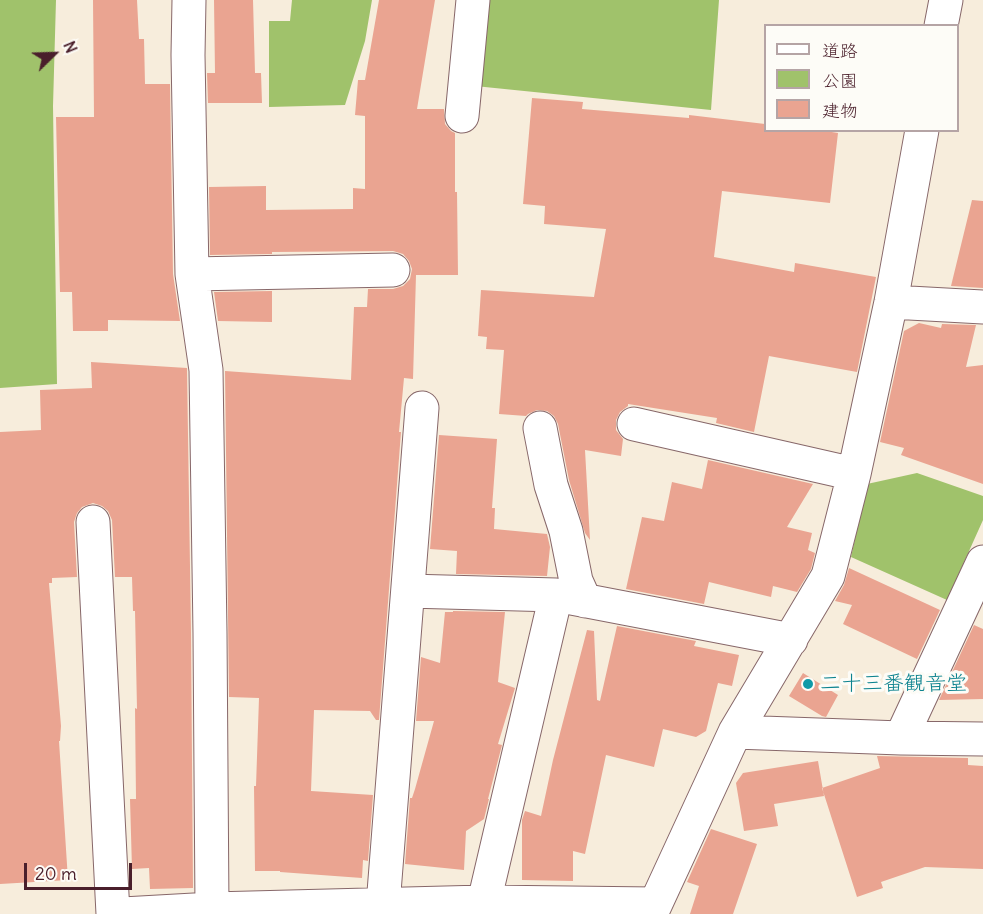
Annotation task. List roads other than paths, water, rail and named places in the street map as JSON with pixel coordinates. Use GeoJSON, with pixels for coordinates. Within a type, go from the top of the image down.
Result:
{"type":"FeatureCollection","features":[{"type":"Feature","properties":{"kind":"street"},"geometry":{"type":"LineString","coordinates":[[189,0],[192,274],[206,370],[212,909]]}},
{"type":"Feature","properties":{"kind":"street"},"geometry":{"type":"LineString","coordinates":[[462,116],[473,0]]}},
{"type":"Feature","properties":{"kind":"street"},"geometry":{"type":"LineString","coordinates":[[941,24],[946,0]]}},
{"type":"Feature","properties":{"kind":"street"},"geometry":{"type":"LineString","coordinates":[[123,914],[212,909],[484,902],[653,909],[735,732],[828,576],[854,474],[891,302],[922,132]]}},
{"type":"Feature","properties":{"kind":"street"},"geometry":{"type":"LineString","coordinates":[[192,274],[393,270]]}},
{"type":"Feature","properties":{"kind":"street"},"geometry":{"type":"LineString","coordinates":[[891,302],[983,307]]}},
{"type":"Feature","properties":{"kind":"street"},"geometry":{"type":"LineString","coordinates":[[383,905],[423,408]]}},
{"type":"Feature","properties":{"kind":"street"},"geometry":{"type":"LineString","coordinates":[[634,424],[854,474]]}},
{"type":"Feature","properties":{"kind":"street"},"geometry":{"type":"LineString","coordinates":[[484,902],[576,581],[566,531],[551,485],[540,429]]}},
{"type":"Feature","properties":{"kind":"street"},"geometry":{"type":"LineString","coordinates":[[93,522],[113,914]]}},
{"type":"Feature","properties":{"kind":"street"},"geometry":{"type":"LineString","coordinates":[[901,738],[983,562]]}},
{"type":"Feature","properties":{"kind":"street"},"geometry":{"type":"LineString","coordinates":[[408,591],[570,598],[791,640]]}},
{"type":"Feature","properties":{"kind":"street"},"geometry":{"type":"LineString","coordinates":[[735,732],[983,739]]}},
{"type":"Feature","properties":{"kind":"place","name":"二十三番観音堂"},"geometry":{"type":"Point","coordinates":[808,684]}}]}
